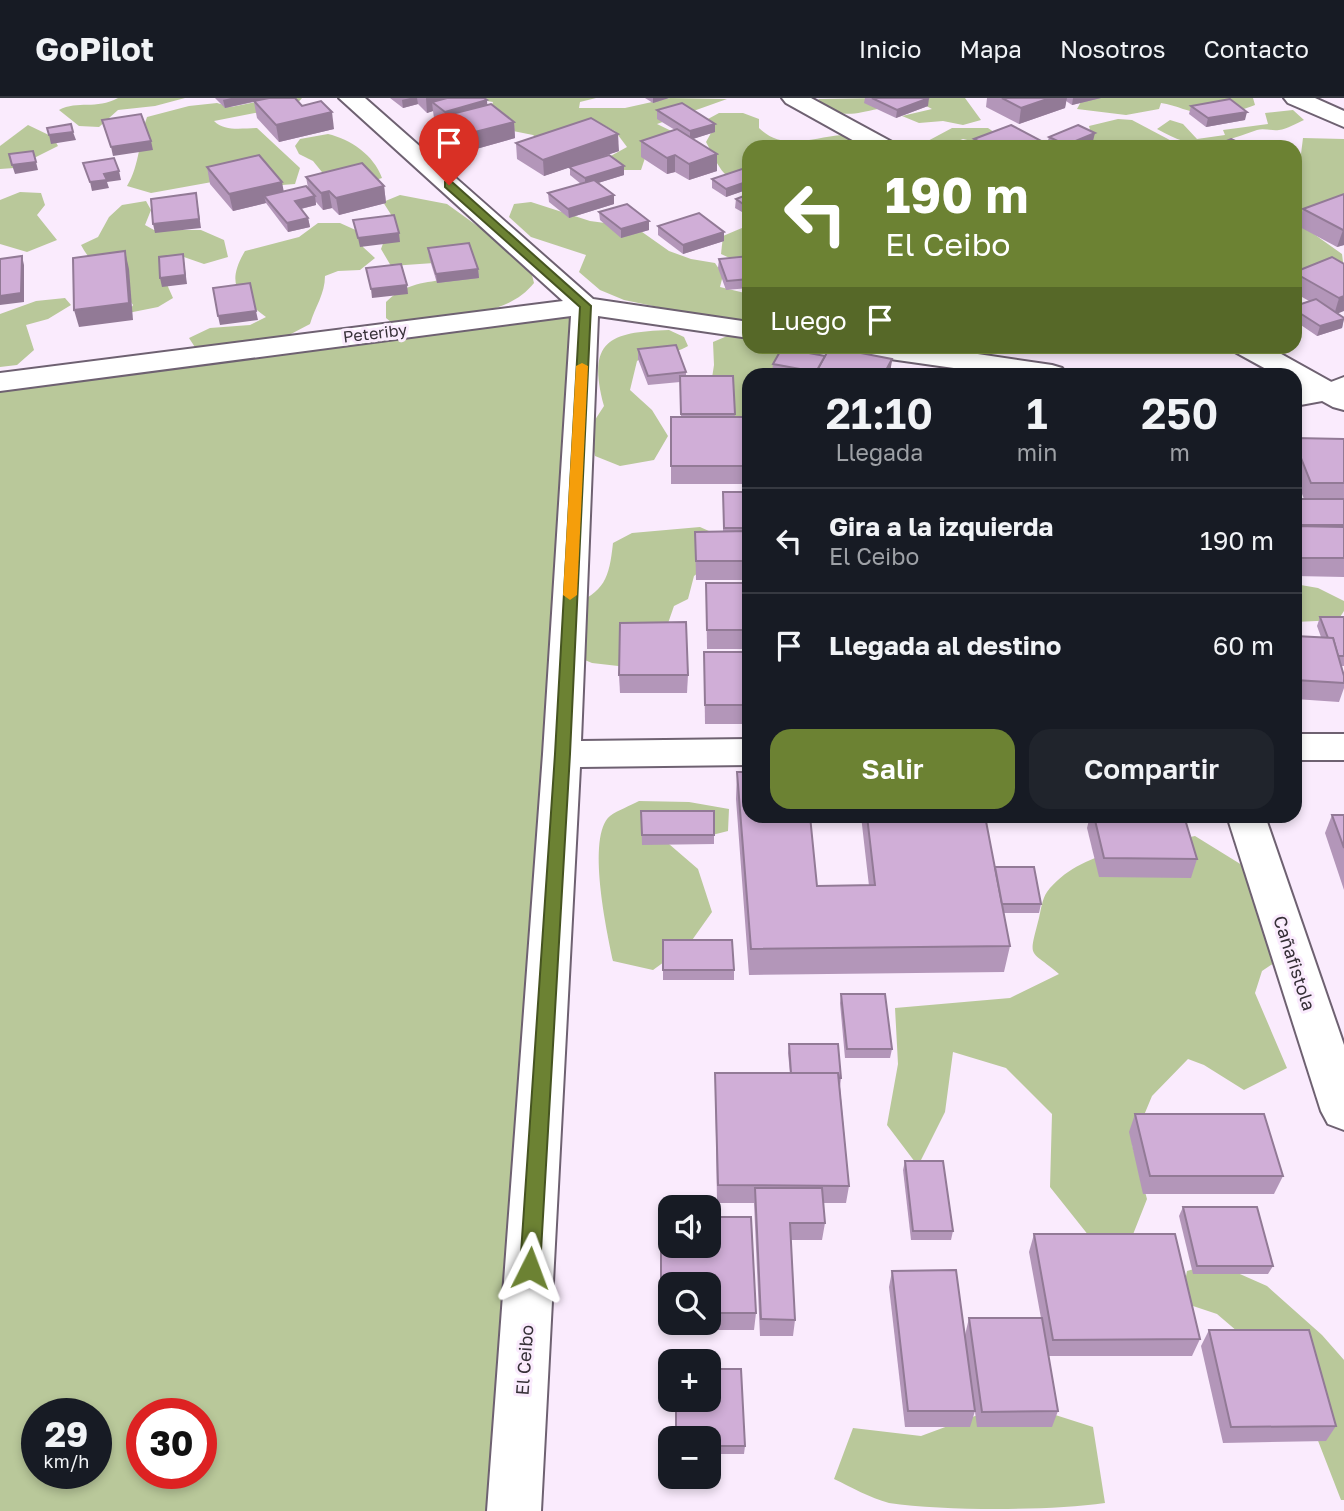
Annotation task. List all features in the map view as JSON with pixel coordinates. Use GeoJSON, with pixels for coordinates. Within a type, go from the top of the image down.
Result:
{"type":"FeatureCollection","features":[{"type":"Feature","properties":{"kind":"street"},"geometry":{"type":"LineString","coordinates":[[351,98],[585,306]]}},
{"type":"Feature","properties":{"kind":"street"},"geometry":{"type":"LineString","coordinates":[[794,98],[870,140]]}},
{"type":"Feature","properties":{"kind":"street"},"geometry":{"type":"LineString","coordinates":[[1296,98],[1344,120]]}},
{"type":"Feature","properties":{"kind":"street","name":"Peteriby"},"geometry":{"type":"LineString","coordinates":[[0,382],[585,306],[742,329]]}},
{"type":"Feature","properties":{"kind":"street","name":"El Ceibo"},"geometry":{"type":"LineString","coordinates":[[514,1511],[562,754],[585,306]]}},
{"type":"Feature","properties":{"kind":"street"},"geometry":{"type":"LineString","coordinates":[[916,354],[1011,368]]}},
{"type":"Feature","properties":{"kind":"street"},"geometry":{"type":"LineString","coordinates":[[1261,354],[1288,368]]}},
{"type":"Feature","properties":{"kind":"street"},"geometry":{"type":"LineString","coordinates":[[1302,375],[1339,394]]}},
{"type":"Feature","properties":{"kind":"street"},"geometry":{"type":"LineString","coordinates":[[1302,397],[1339,394]]}},
{"type":"Feature","properties":{"kind":"street"},"geometry":{"type":"LineString","coordinates":[[1302,747],[1344,747]]}},
{"type":"Feature","properties":{"kind":"street"},"geometry":{"type":"LineString","coordinates":[[562,754],[742,752]]}},
{"type":"Feature","properties":{"kind":"street","name":"Cañafistola"},"geometry":{"type":"LineString","coordinates":[[1248,823],[1344,1111]]}},
{"type":"Feature","properties":{"kind":"green space"},"geometry":{"type":"Polygon","coordinates":[[[118,98],[185,98],[155,106],[118,110],[99,127],[79,126],[59,110],[102,104],[118,98]]]}},
{"type":"Feature","properties":{"kind":"green space"},"geometry":{"type":"Polygon","coordinates":[[[276,98],[302,98],[296,105],[214,121],[229,128],[257,128],[300,168],[295,184],[269,186],[212,182],[151,193],[127,186],[147,117],[189,106],[217,103],[231,107],[276,98]]]}},
{"type":"Feature","properties":{"kind":"green space"},"geometry":{"type":"Polygon","coordinates":[[[469,98],[596,98],[580,102],[579,108],[625,108],[670,98],[727,99],[657,124],[692,141],[645,158],[641,170],[620,170],[598,163],[627,147],[615,131],[596,121],[542,143],[533,135],[484,125],[493,102],[469,98]]]}},
{"type":"Feature","properties":{"kind":"green space"},"geometry":{"type":"Polygon","coordinates":[[[877,98],[878,109],[846,114],[833,110],[818,99],[877,98]]]}},
{"type":"Feature","properties":{"kind":"green space"},"geometry":{"type":"Polygon","coordinates":[[[911,98],[965,98],[981,120],[963,125],[943,121],[919,123],[902,116],[932,109],[911,98]]]}},
{"type":"Feature","properties":{"kind":"green space"},"geometry":{"type":"Polygon","coordinates":[[[1083,98],[1253,98],[1255,105],[1230,113],[1211,114],[1161,103],[1159,109],[1126,115],[1077,109],[1083,98]]]}},
{"type":"Feature","properties":{"kind":"green space"},"geometry":{"type":"Polygon","coordinates":[[[1293,110],[1304,120],[1282,129],[1260,129],[1229,140],[1182,140],[1157,129],[1170,120],[1183,124],[1197,139],[1225,135],[1223,130],[1268,124],[1265,113],[1293,110]]]}},
{"type":"Feature","properties":{"kind":"green space"},"geometry":{"type":"Polygon","coordinates":[[[719,113],[743,113],[759,119],[759,128],[783,140],[742,140],[742,184],[732,180],[718,165],[706,142],[711,133],[708,119],[719,113]]]}},
{"type":"Feature","properties":{"kind":"green space"},"geometry":{"type":"Polygon","coordinates":[[[1118,119],[1132,120],[1170,140],[1092,140],[1089,126],[1118,119]]]}},
{"type":"Feature","properties":{"kind":"green space"},"geometry":{"type":"Polygon","coordinates":[[[28,125],[53,137],[58,146],[14,168],[0,169],[0,146],[28,125]]]}},
{"type":"Feature","properties":{"kind":"green space"},"geometry":{"type":"Polygon","coordinates":[[[952,128],[988,128],[1004,139],[998,140],[930,140],[952,128]]]}},
{"type":"Feature","properties":{"kind":"green space"},"geometry":{"type":"Polygon","coordinates":[[[328,134],[360,149],[373,162],[382,178],[369,182],[326,177],[313,161],[299,154],[295,146],[300,139],[328,134]]]}},
{"type":"Feature","properties":{"kind":"green space"},"geometry":{"type":"Polygon","coordinates":[[[843,135],[851,140],[806,140],[843,135]]]}},
{"type":"Feature","properties":{"kind":"green space"},"geometry":{"type":"Polygon","coordinates":[[[1303,138],[1344,139],[1344,209],[1311,232],[1342,254],[1344,270],[1302,280],[1303,138]]]}},
{"type":"Feature","properties":{"kind":"green space"},"geometry":{"type":"Polygon","coordinates":[[[20,192],[41,193],[45,205],[37,215],[57,240],[27,252],[0,244],[0,200],[20,192]]]}},
{"type":"Feature","properties":{"kind":"green space"},"geometry":{"type":"Polygon","coordinates":[[[400,195],[447,204],[483,230],[503,239],[530,267],[534,283],[518,298],[499,307],[457,319],[585,306],[571,606],[598,589],[610,566],[613,543],[632,533],[700,527],[720,536],[708,565],[694,576],[688,599],[674,606],[666,629],[627,667],[592,663],[568,653],[514,1511],[0,1511],[0,382],[200,355],[189,338],[210,328],[250,325],[266,317],[248,303],[235,281],[245,251],[299,237],[318,223],[340,223],[360,232],[363,247],[375,258],[360,270],[338,271],[325,276],[322,295],[310,324],[268,346],[396,326],[386,318],[386,302],[413,286],[444,280],[434,263],[391,266],[381,249],[385,238],[397,224],[383,202],[400,195]]]}},
{"type":"Feature","properties":{"kind":"green space"},"geometry":{"type":"Polygon","coordinates":[[[146,201],[151,210],[145,225],[154,230],[201,230],[224,240],[228,257],[204,264],[181,256],[165,280],[173,298],[158,307],[128,313],[133,305],[92,262],[81,245],[98,237],[109,217],[122,205],[146,201]]]}},
{"type":"Feature","properties":{"kind":"green space"},"geometry":{"type":"Polygon","coordinates":[[[531,202],[590,221],[635,227],[669,251],[691,259],[715,263],[723,275],[720,287],[742,292],[742,325],[624,300],[600,290],[579,272],[586,255],[531,237],[509,217],[514,204],[531,202]]]}},
{"type":"Feature","properties":{"kind":"green space"},"geometry":{"type":"Polygon","coordinates":[[[742,228],[742,264],[721,254],[723,236],[742,228]]]}},
{"type":"Feature","properties":{"kind":"green space"},"geometry":{"type":"Polygon","coordinates":[[[65,298],[71,305],[48,319],[26,325],[34,350],[17,365],[0,367],[0,314],[36,301],[65,298]]]}},
{"type":"Feature","properties":{"kind":"green space"},"geometry":{"type":"Polygon","coordinates":[[[669,330],[684,337],[688,346],[637,361],[630,390],[652,410],[668,436],[654,460],[620,466],[595,456],[589,429],[604,406],[598,367],[601,354],[607,344],[617,338],[648,331],[669,330]]]}},
{"type":"Feature","properties":{"kind":"green space"},"geometry":{"type":"Polygon","coordinates":[[[732,334],[742,334],[742,354],[816,354],[820,358],[812,368],[742,368],[742,428],[710,391],[714,365],[713,342],[732,334]]]}},
{"type":"Feature","properties":{"kind":"green space"},"geometry":{"type":"Polygon","coordinates":[[[1302,585],[1318,588],[1344,601],[1344,611],[1338,620],[1302,622],[1302,585]]]}},
{"type":"Feature","properties":{"kind":"green space"},"geometry":{"type":"Polygon","coordinates":[[[639,801],[689,802],[729,809],[728,831],[704,837],[662,838],[698,869],[712,912],[690,943],[653,970],[613,961],[600,885],[600,843],[603,827],[610,816],[639,801]]]}},
{"type":"Feature","properties":{"kind":"green space"},"geometry":{"type":"Polygon","coordinates":[[[1195,836],[1263,878],[1295,949],[1262,971],[1255,993],[1287,1068],[1244,1090],[1204,1065],[1188,1059],[1152,1096],[1132,1144],[1147,1199],[1130,1242],[1089,1236],[1050,1187],[1052,1114],[1006,1068],[953,1052],[945,1112],[918,1166],[887,1125],[898,1064],[895,1008],[1010,998],[1059,974],[1037,956],[1033,948],[1047,892],[1061,878],[1095,858],[1135,847],[1195,836]]]}},
{"type":"Feature","properties":{"kind":"green space"},"geometry":{"type":"Polygon","coordinates":[[[1215,1263],[1267,1286],[1322,1335],[1344,1360],[1344,1500],[1341,1500],[1315,1433],[1279,1367],[1217,1314],[1181,1302],[1187,1271],[1215,1263]]]}},
{"type":"Feature","properties":{"kind":"green space"},"geometry":{"type":"Polygon","coordinates":[[[1024,1405],[1093,1427],[1105,1503],[1026,1509],[912,1506],[882,1501],[834,1479],[853,1428],[921,1436],[975,1416],[1024,1405]]]}},
{"type":"Feature","properties":{"kind":"building"},"geometry":{"type":"Polygon","coordinates":[[[295,98],[302,106],[321,101],[332,112],[276,125],[254,101],[295,98]]]}},
{"type":"Feature","properties":{"kind":"building"},"geometry":{"type":"Polygon","coordinates":[[[447,98],[487,100],[445,112],[432,102],[447,98]]]}},
{"type":"Feature","properties":{"kind":"building"},"geometry":{"type":"Polygon","coordinates":[[[872,98],[929,98],[897,110],[872,98]]]}},
{"type":"Feature","properties":{"kind":"building"},"geometry":{"type":"Polygon","coordinates":[[[1002,98],[1050,98],[1021,108],[1002,98]]]}},
{"type":"Feature","properties":{"kind":"building"},"geometry":{"type":"Polygon","coordinates":[[[1230,99],[1247,112],[1208,118],[1191,106],[1230,99]]]}},
{"type":"Feature","properties":{"kind":"building"},"geometry":{"type":"Polygon","coordinates":[[[682,103],[715,124],[690,131],[657,110],[682,103]]]}},
{"type":"Feature","properties":{"kind":"building"},"geometry":{"type":"Polygon","coordinates":[[[491,104],[514,122],[467,134],[456,125],[448,128],[436,118],[491,104]]]}},
{"type":"Feature","properties":{"kind":"building"},"geometry":{"type":"Polygon","coordinates":[[[141,114],[151,141],[111,147],[102,120],[141,114]]]}},
{"type":"Feature","properties":{"kind":"building"},"geometry":{"type":"Polygon","coordinates":[[[591,118],[618,134],[543,160],[516,143],[591,118]]]}},
{"type":"Feature","properties":{"kind":"building"},"geometry":{"type":"Polygon","coordinates":[[[71,124],[73,132],[49,135],[47,128],[71,124]]]}},
{"type":"Feature","properties":{"kind":"building"},"geometry":{"type":"Polygon","coordinates":[[[1011,125],[1040,140],[976,140],[974,139],[1011,125]]]}},
{"type":"Feature","properties":{"kind":"building"},"geometry":{"type":"Polygon","coordinates":[[[1078,125],[1095,133],[1078,140],[1055,140],[1049,137],[1078,125]]]}},
{"type":"Feature","properties":{"kind":"building"},"geometry":{"type":"Polygon","coordinates":[[[677,129],[717,154],[689,164],[675,155],[667,158],[641,141],[677,129]]]}},
{"type":"Feature","properties":{"kind":"building"},"geometry":{"type":"Polygon","coordinates":[[[33,151],[36,162],[12,165],[9,154],[33,151]]]}},
{"type":"Feature","properties":{"kind":"building"},"geometry":{"type":"Polygon","coordinates":[[[259,155],[282,182],[229,194],[207,167],[259,155]]]}},
{"type":"Feature","properties":{"kind":"building"},"geometry":{"type":"Polygon","coordinates":[[[609,155],[624,166],[585,178],[569,167],[609,155]]]}},
{"type":"Feature","properties":{"kind":"building"},"geometry":{"type":"Polygon","coordinates":[[[114,158],[119,171],[104,174],[107,180],[90,182],[83,163],[114,158]]]}},
{"type":"Feature","properties":{"kind":"building"},"geometry":{"type":"Polygon","coordinates":[[[362,163],[384,186],[336,198],[329,191],[321,193],[306,177],[362,163]]]}},
{"type":"Feature","properties":{"kind":"building"},"geometry":{"type":"Polygon","coordinates":[[[742,169],[742,183],[726,189],[712,179],[742,169]]]}},
{"type":"Feature","properties":{"kind":"building"},"geometry":{"type":"Polygon","coordinates":[[[594,180],[614,195],[568,209],[548,193],[594,180]]]}},
{"type":"Feature","properties":{"kind":"building"},"geometry":{"type":"Polygon","coordinates":[[[306,186],[315,196],[295,201],[308,218],[287,223],[264,196],[306,186]]]}},
{"type":"Feature","properties":{"kind":"building"},"geometry":{"type":"Polygon","coordinates":[[[196,193],[199,219],[153,224],[151,199],[196,193]]]}},
{"type":"Feature","properties":{"kind":"building"},"geometry":{"type":"Polygon","coordinates":[[[1344,194],[1343,230],[1303,209],[1344,194]]]}},
{"type":"Feature","properties":{"kind":"building"},"geometry":{"type":"Polygon","coordinates":[[[627,204],[649,221],[621,229],[599,212],[627,204]]]}},
{"type":"Feature","properties":{"kind":"building"},"geometry":{"type":"Polygon","coordinates":[[[699,213],[724,232],[683,245],[658,226],[699,213]]]}},
{"type":"Feature","properties":{"kind":"building"},"geometry":{"type":"Polygon","coordinates":[[[394,215],[399,233],[358,238],[353,220],[394,215]]]}},
{"type":"Feature","properties":{"kind":"building"},"geometry":{"type":"Polygon","coordinates":[[[469,243],[478,269],[436,274],[428,248],[469,243]]]}},
{"type":"Feature","properties":{"kind":"building"},"geometry":{"type":"Polygon","coordinates":[[[125,251],[129,303],[74,310],[73,258],[125,251]]]}},
{"type":"Feature","properties":{"kind":"building"},"geometry":{"type":"Polygon","coordinates":[[[183,254],[185,275],[160,278],[159,257],[183,254]]]}},
{"type":"Feature","properties":{"kind":"building"},"geometry":{"type":"Polygon","coordinates":[[[22,256],[21,293],[0,296],[0,259],[22,256]]]}},
{"type":"Feature","properties":{"kind":"building"},"geometry":{"type":"Polygon","coordinates":[[[742,257],[742,280],[727,281],[719,259],[742,257]]]}},
{"type":"Feature","properties":{"kind":"building"},"geometry":{"type":"Polygon","coordinates":[[[1332,257],[1344,264],[1344,296],[1339,298],[1302,277],[1302,269],[1332,257]]]}},
{"type":"Feature","properties":{"kind":"building"},"geometry":{"type":"Polygon","coordinates":[[[401,264],[407,285],[371,289],[366,268],[401,264]]]}},
{"type":"Feature","properties":{"kind":"building"},"geometry":{"type":"Polygon","coordinates":[[[250,283],[256,311],[218,316],[213,288],[250,283]]]}},
{"type":"Feature","properties":{"kind":"building"},"geometry":{"type":"Polygon","coordinates":[[[1316,299],[1344,319],[1320,326],[1302,314],[1302,304],[1316,299]]]}},
{"type":"Feature","properties":{"kind":"building"},"geometry":{"type":"Polygon","coordinates":[[[676,345],[686,372],[648,376],[638,349],[676,345]]]}},
{"type":"Feature","properties":{"kind":"building"},"geometry":{"type":"Polygon","coordinates":[[[779,354],[825,356],[818,368],[773,364],[779,354]]]}},
{"type":"Feature","properties":{"kind":"building"},"geometry":{"type":"Polygon","coordinates":[[[826,354],[866,354],[892,359],[887,368],[818,368],[826,354]]]}},
{"type":"Feature","properties":{"kind":"building"},"geometry":{"type":"Polygon","coordinates":[[[680,376],[733,376],[735,414],[681,414],[680,376]]]}},
{"type":"Feature","properties":{"kind":"building"},"geometry":{"type":"Polygon","coordinates":[[[671,417],[742,417],[742,466],[671,466],[671,417]]]}},
{"type":"Feature","properties":{"kind":"building"},"geometry":{"type":"Polygon","coordinates":[[[1302,438],[1344,439],[1344,483],[1311,483],[1302,460],[1302,438]]]}},
{"type":"Feature","properties":{"kind":"building"},"geometry":{"type":"Polygon","coordinates":[[[723,492],[742,492],[742,528],[724,528],[723,492]]]}},
{"type":"Feature","properties":{"kind":"building"},"geometry":{"type":"Polygon","coordinates":[[[1302,499],[1344,499],[1344,525],[1302,525],[1302,499]]]}},
{"type":"Feature","properties":{"kind":"building"},"geometry":{"type":"Polygon","coordinates":[[[1302,526],[1344,527],[1344,558],[1302,558],[1302,526]]]}},
{"type":"Feature","properties":{"kind":"building"},"geometry":{"type":"Polygon","coordinates":[[[742,531],[742,561],[696,561],[695,532],[742,531]]]}},
{"type":"Feature","properties":{"kind":"building"},"geometry":{"type":"Polygon","coordinates":[[[706,583],[742,583],[742,630],[707,630],[706,583]]]}},
{"type":"Feature","properties":{"kind":"building"},"geometry":{"type":"Polygon","coordinates":[[[1320,617],[1344,617],[1344,656],[1338,656],[1333,638],[1328,638],[1320,617]]]}},
{"type":"Feature","properties":{"kind":"building"},"geometry":{"type":"Polygon","coordinates":[[[686,622],[688,675],[619,675],[620,623],[686,622]]]}},
{"type":"Feature","properties":{"kind":"building"},"geometry":{"type":"Polygon","coordinates":[[[1302,636],[1333,638],[1344,683],[1302,680],[1302,636]]]}},
{"type":"Feature","properties":{"kind":"building"},"geometry":{"type":"Polygon","coordinates":[[[704,652],[742,652],[742,705],[705,705],[704,652]]]}},
{"type":"Feature","properties":{"kind":"building"},"geometry":{"type":"Polygon","coordinates":[[[737,772],[742,772],[742,823],[811,823],[817,886],[875,885],[868,823],[986,823],[1010,946],[751,949],[737,772]]]}},
{"type":"Feature","properties":{"kind":"building"},"geometry":{"type":"Polygon","coordinates":[[[641,811],[714,811],[714,835],[642,835],[641,811]]]}},
{"type":"Feature","properties":{"kind":"building"},"geometry":{"type":"Polygon","coordinates":[[[1332,815],[1344,815],[1344,848],[1332,815]]]}},
{"type":"Feature","properties":{"kind":"building"},"geometry":{"type":"Polygon","coordinates":[[[1096,823],[1186,823],[1197,859],[1104,858],[1096,823]]]}},
{"type":"Feature","properties":{"kind":"building"},"geometry":{"type":"Polygon","coordinates":[[[995,867],[1034,867],[1041,904],[1002,904],[995,867]]]}},
{"type":"Feature","properties":{"kind":"building"},"geometry":{"type":"Polygon","coordinates":[[[663,940],[732,940],[734,970],[663,970],[663,940]]]}},
{"type":"Feature","properties":{"kind":"building"},"geometry":{"type":"Polygon","coordinates":[[[841,994],[885,994],[892,1049],[847,1049],[841,994]]]}},
{"type":"Feature","properties":{"kind":"building"},"geometry":{"type":"Polygon","coordinates":[[[789,1044],[838,1044],[841,1078],[838,1073],[791,1073],[789,1044]]]}},
{"type":"Feature","properties":{"kind":"building"},"geometry":{"type":"Polygon","coordinates":[[[715,1073],[838,1073],[849,1186],[718,1185],[715,1073]]]}},
{"type":"Feature","properties":{"kind":"building"},"geometry":{"type":"Polygon","coordinates":[[[1135,1114],[1264,1114],[1283,1176],[1150,1176],[1135,1114]]]}},
{"type":"Feature","properties":{"kind":"building"},"geometry":{"type":"Polygon","coordinates":[[[905,1161],[943,1161],[953,1231],[913,1231],[905,1161]]]}},
{"type":"Feature","properties":{"kind":"building"},"geometry":{"type":"Polygon","coordinates":[[[755,1188],[822,1188],[825,1223],[790,1223],[795,1320],[761,1319],[755,1188]]]}},
{"type":"Feature","properties":{"kind":"building"},"geometry":{"type":"Polygon","coordinates":[[[1183,1207],[1257,1207],[1273,1266],[1197,1266],[1183,1207]]]}},
{"type":"Feature","properties":{"kind":"building"},"geometry":{"type":"Polygon","coordinates":[[[721,1217],[751,1217],[756,1313],[721,1313],[721,1272],[661,1272],[661,1258],[721,1258],[721,1217]]]}},
{"type":"Feature","properties":{"kind":"building"},"geometry":{"type":"Polygon","coordinates":[[[1034,1234],[1175,1234],[1200,1339],[1053,1340],[1034,1234]]]}},
{"type":"Feature","properties":{"kind":"building"},"geometry":{"type":"Polygon","coordinates":[[[956,1270],[975,1411],[908,1411],[892,1271],[956,1270]]]}},
{"type":"Feature","properties":{"kind":"building"},"geometry":{"type":"Polygon","coordinates":[[[969,1318],[1042,1318],[1058,1411],[982,1412],[969,1318]]]}},
{"type":"Feature","properties":{"kind":"building"},"geometry":{"type":"Polygon","coordinates":[[[1209,1330],[1309,1330],[1336,1426],[1231,1427],[1209,1330]]]}},
{"type":"Feature","properties":{"kind":"building"},"geometry":{"type":"Polygon","coordinates":[[[721,1369],[741,1369],[745,1446],[721,1446],[721,1426],[676,1426],[676,1412],[721,1412],[721,1369]]]}},
{"type":"Feature","properties":{"kind":"slow traffic"},"geometry":{"type":"LineString","coordinates":[[570,595],[582,366]]}},
{"type":"Feature","properties":{"kind":"route"},"geometry":{"type":"LineString","coordinates":[[449,185],[585,306],[562,754],[530,1268]]}}]}
